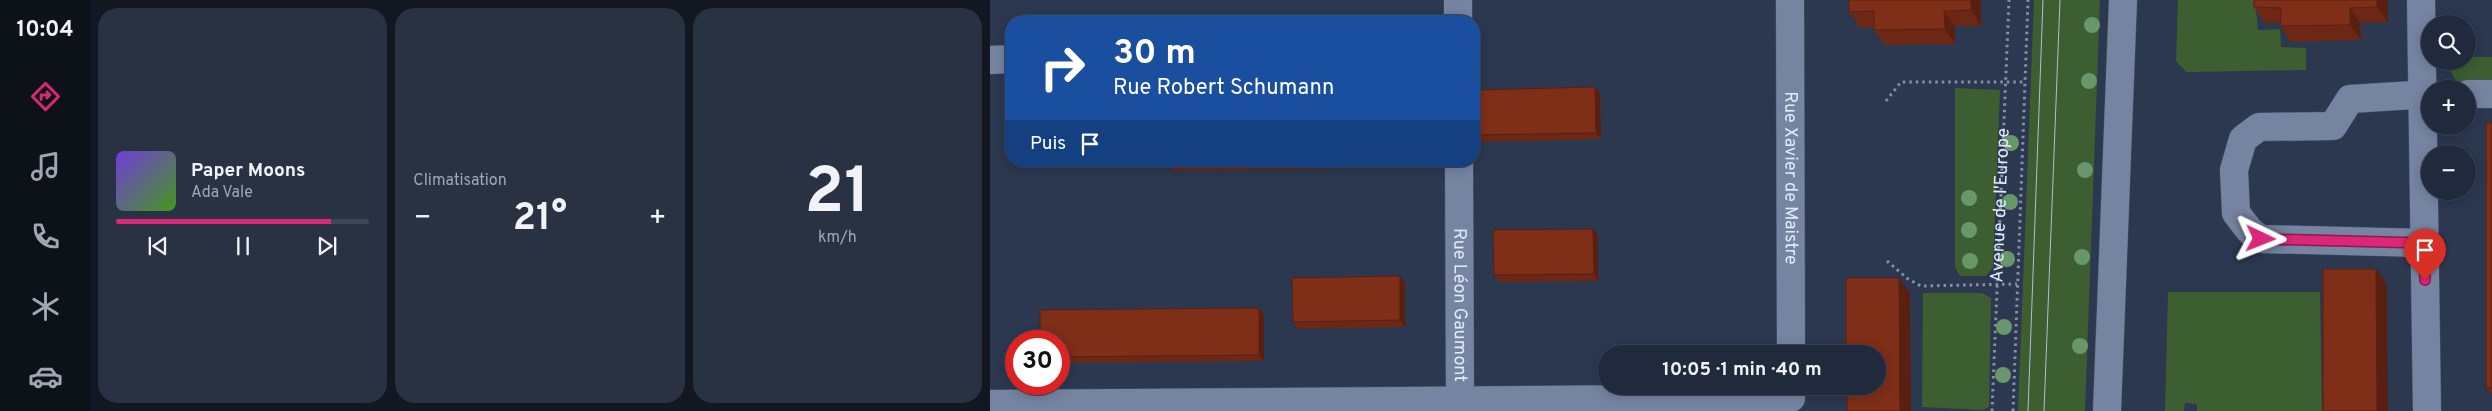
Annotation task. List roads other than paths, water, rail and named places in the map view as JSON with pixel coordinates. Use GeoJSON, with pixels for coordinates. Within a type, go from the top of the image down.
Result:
{"type":"FeatureCollection","features":[{"type":"Feature","properties":{"kind":"street"},"geometry":{"type":"LineString","coordinates":[[1458,0],[1458,15]]}},
{"type":"Feature","properties":{"kind":"street","name":"Rue Xavier de Maistre"},"geometry":{"type":"LineString","coordinates":[[1790,0],[1791,345]]}},
{"type":"Feature","properties":{"kind":"street"},"geometry":{"type":"LineString","coordinates":[[2107,411],[2123,0]]}},
{"type":"Feature","properties":{"kind":"street"},"geometry":{"type":"LineString","coordinates":[[2421,0],[2425,80]]}},
{"type":"Feature","properties":{"kind":"street"},"geometry":{"type":"LineString","coordinates":[[990,60],[1005,59]]}},
{"type":"Feature","properties":{"kind":"street"},"geometry":{"type":"LineString","coordinates":[[2421,94],[2350,99],[2332,126],[2259,127],[2243,139],[2234,170],[2236,213],[2250,231],[2261,239],[2424,243]]}},
{"type":"Feature","properties":{"kind":"street"},"geometry":{"type":"LineString","coordinates":[[2476,94],[2492,94]]}},
{"type":"Feature","properties":{"kind":"street"},"geometry":{"type":"LineString","coordinates":[[2425,135],[2424,243],[2427,411]]}},
{"type":"Feature","properties":{"kind":"street","name":"Rue Léon Gaumont"},"geometry":{"type":"LineString","coordinates":[[990,404],[1195,406],[1460,399],[1459,167]]}},
{"type":"Feature","properties":{"kind":"street"},"geometry":{"type":"LineString","coordinates":[[1460,399],[1791,398]]}},
{"type":"Feature","properties":{"kind":"tram line"},"geometry":{"type":"LineString","coordinates":[[2028,411],[2043,0]]}},
{"type":"Feature","properties":{"kind":"tram line"},"geometry":{"type":"LineString","coordinates":[[2044,411],[2060,0]]}}]}
